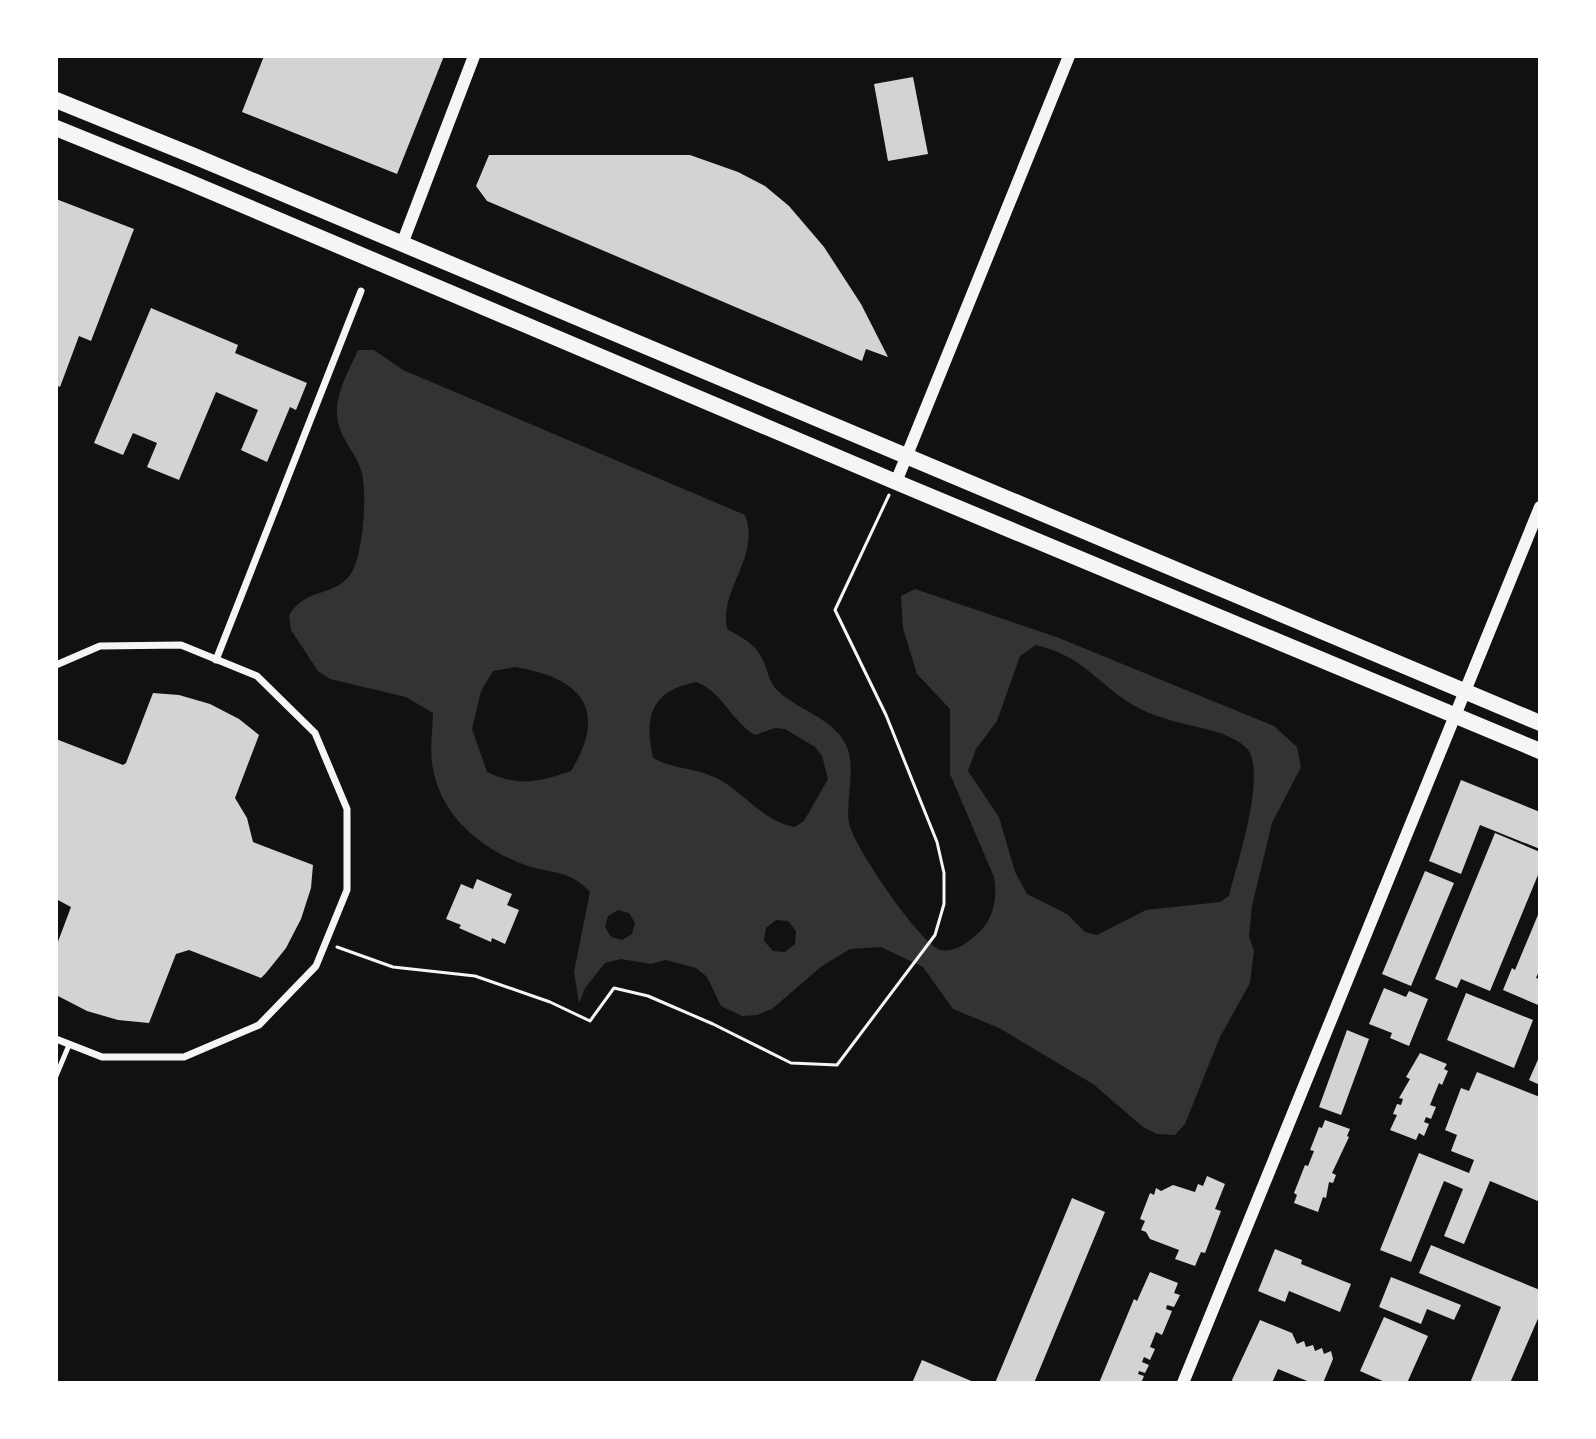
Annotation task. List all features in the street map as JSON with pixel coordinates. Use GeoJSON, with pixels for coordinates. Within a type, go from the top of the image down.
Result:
{"type":"FeatureCollection","features":[{"type":"Feature","properties":{"kind":"main road"},"geometry":{"type":"LineString","coordinates":[[56,100],[1540,723]]}},
{"type":"Feature","properties":{"kind":"main road"},"geometry":{"type":"LineString","coordinates":[[56,128],[1540,751]]}},
{"type":"Feature","properties":{"kind":"street"},"geometry":{"type":"LineString","coordinates":[[402,244],[474,56]]}},
{"type":"Feature","properties":{"kind":"street"},"geometry":{"type":"LineString","coordinates":[[896,482],[1069,56]]}},
{"type":"Feature","properties":{"kind":"street"},"geometry":{"type":"LineString","coordinates":[[216,660],[361,291]]}},
{"type":"Feature","properties":{"kind":"street"},"geometry":{"type":"LineString","coordinates":[[1183,1383],[1540,507]]}},
{"type":"Feature","properties":{"kind":"street"},"geometry":{"type":"LineString","coordinates":[[56,665],[100,646],[181,645],[257,676],[315,733],[347,809],[347,890],[326,943],[316,966],[259,1025],[184,1057],[102,1057],[56,1039]]}},
{"type":"Feature","properties":{"kind":"lane"},"geometry":{"type":"LineString","coordinates":[[56,1076],[69,1045]]}},
{"type":"Feature","properties":{"kind":"path"},"geometry":{"type":"LineString","coordinates":[[326,943],[393,967],[475,976],[550,1002],[590,1021],[614,988],[648,996],[791,1063],[837,1065],[935,935],[944,904],[944,873],[937,842],[886,715],[835,610],[896,482]]}},
{"type":"Feature","properties":{"kind":"shaded area"},"geometry":{"type":"Polygon","coordinates":[[[358,350],[374,350],[403,370],[745,515],[748,545],[729,600],[727,629],[756,650],[775,688],[840,735],[851,764],[848,813],[853,834],[874,872],[904,914],[932,945],[941,950],[959,947],[983,928],[993,910],[995,883],[950,774],[950,709],[917,674],[903,628],[901,596],[915,589],[1059,638],[1274,726],[1297,747],[1301,767],[1272,823],[1252,906],[1249,936],[1254,951],[1250,983],[1220,1037],[1185,1124],[1175,1135],[1157,1134],[1143,1127],[1093,1084],[999,1028],[953,1009],[923,967],[881,947],[850,949],[822,966],[772,1009],[757,1015],[742,1016],[721,1006],[707,977],[696,968],[666,960],[651,964],[621,959],[605,963],[585,988],[579,1003],[574,972],[590,892],[568,876],[512,860],[467,830],[445,803],[438,787],[431,756],[433,713],[406,697],[330,679],[318,671],[291,630],[289,615],[296,606],[345,580],[352,572],[359,551],[364,506],[363,479],[359,464],[341,432],[337,416],[345,377],[358,350]],[[1036,645],[1020,656],[997,721],[976,749],[968,771],[999,817],[1015,872],[1027,894],[1067,914],[1085,932],[1097,935],[1146,910],[1220,902],[1229,896],[1252,803],[1253,766],[1248,749],[1220,733],[1165,719],[1133,705],[1078,663],[1053,650],[1036,645]],[[515,667],[493,671],[481,691],[472,729],[487,772],[509,780],[529,781],[571,771],[588,730],[582,700],[572,688],[538,672],[515,667]],[[696,682],[681,686],[660,699],[654,708],[650,730],[653,758],[714,777],[783,824],[795,827],[804,821],[828,779],[822,756],[815,747],[785,729],[775,728],[755,735],[705,686],[696,682]],[[618,910],[608,916],[605,927],[611,937],[622,940],[632,934],[635,923],[629,913],[618,910]],[[776,920],[766,928],[764,941],[773,951],[785,952],[795,944],[796,931],[788,921],[776,920]]]}},
{"type":"Feature","properties":{"kind":"building"},"geometry":{"type":"Polygon","coordinates":[[[264,56],[444,56],[397,174],[242,112],[264,56]]]}},
{"type":"Feature","properties":{"kind":"building"},"geometry":{"type":"Polygon","coordinates":[[[913,77],[928,154],[888,161],[874,84],[913,77]]]}},
{"type":"Feature","properties":{"kind":"building"},"geometry":{"type":"Polygon","coordinates":[[[489,155],[690,155],[738,172],[765,186],[789,206],[824,247],[861,304],[888,357],[866,349],[862,361],[487,201],[476,186],[489,155]]]}},
{"type":"Feature","properties":{"kind":"building"},"geometry":{"type":"Polygon","coordinates":[[[56,199],[134,229],[91,341],[79,336],[60,387],[56,385],[56,199]]]}},
{"type":"Feature","properties":{"kind":"building"},"geometry":{"type":"Polygon","coordinates":[[[151,308],[238,345],[235,353],[307,383],[296,410],[290,407],[267,462],[241,450],[258,410],[216,392],[179,480],[147,467],[157,443],[133,433],[123,455],[94,443],[151,308]]]}},
{"type":"Feature","properties":{"kind":"building"},"geometry":{"type":"Polygon","coordinates":[[[153,693],[179,695],[210,704],[239,719],[259,735],[235,798],[247,818],[253,842],[313,865],[311,888],[301,919],[286,948],[261,978],[189,950],[176,954],[149,1023],[118,1020],[87,1011],[56,995],[56,947],[71,907],[56,899],[56,739],[123,765],[153,693]]]}},
{"type":"Feature","properties":{"kind":"building"},"geometry":{"type":"Polygon","coordinates":[[[1461,780],[1540,812],[1540,849],[1480,825],[1461,874],[1429,861],[1461,780]]]}},
{"type":"Feature","properties":{"kind":"building"},"geometry":{"type":"Polygon","coordinates":[[[1495,833],[1540,852],[1540,876],[1490,991],[1461,979],[1457,988],[1435,979],[1495,833]]]}},
{"type":"Feature","properties":{"kind":"building"},"geometry":{"type":"Polygon","coordinates":[[[1425,871],[1454,883],[1411,986],[1382,974],[1425,871]]]}},
{"type":"Feature","properties":{"kind":"building"},"geometry":{"type":"Polygon","coordinates":[[[477,879],[512,894],[507,905],[519,910],[505,944],[492,938],[491,942],[446,919],[461,884],[473,889],[477,879]]]}},
{"type":"Feature","properties":{"kind":"building"},"geometry":{"type":"Polygon","coordinates":[[[1540,910],[1540,969],[1536,978],[1540,979],[1538,1005],[1503,990],[1512,968],[1515,970],[1540,910]]]}},
{"type":"Feature","properties":{"kind":"building"},"geometry":{"type":"Polygon","coordinates":[[[1384,988],[1406,997],[1409,991],[1428,999],[1409,1046],[1390,1038],[1392,1033],[1369,1024],[1384,988]]]}},
{"type":"Feature","properties":{"kind":"building"},"geometry":{"type":"Polygon","coordinates":[[[1466,993],[1533,1020],[1514,1068],[1447,1040],[1466,993]]]}},
{"type":"Feature","properties":{"kind":"building"},"geometry":{"type":"Polygon","coordinates":[[[1347,1030],[1369,1039],[1341,1115],[1319,1107],[1347,1030]]]}},
{"type":"Feature","properties":{"kind":"building"},"geometry":{"type":"Polygon","coordinates":[[[1420,1053],[1447,1064],[1444,1069],[1448,1071],[1430,1105],[1436,1107],[1431,1119],[1426,1117],[1424,1122],[1429,1124],[1424,1136],[1419,1133],[1416,1140],[1390,1130],[1397,1115],[1393,1114],[1397,1104],[1401,1105],[1403,1099],[1399,1098],[1410,1079],[1406,1077],[1420,1053]]]}},
{"type":"Feature","properties":{"kind":"building"},"geometry":{"type":"Polygon","coordinates":[[[1540,1055],[1540,1085],[1529,1080],[1540,1055]]]}},
{"type":"Feature","properties":{"kind":"building"},"geometry":{"type":"Polygon","coordinates":[[[1477,1072],[1540,1097],[1540,1202],[1490,1181],[1464,1244],[1444,1236],[1463,1189],[1444,1181],[1411,1262],[1380,1250],[1419,1153],[1469,1173],[1474,1160],[1451,1151],[1457,1135],[1445,1130],[1461,1088],[1469,1091],[1477,1072]]]}},
{"type":"Feature","properties":{"kind":"building"},"geometry":{"type":"Polygon","coordinates":[[[1325,1120],[1350,1129],[1332,1173],[1336,1175],[1333,1183],[1329,1182],[1326,1198],[1323,1197],[1318,1212],[1294,1203],[1297,1195],[1294,1193],[1314,1151],[1310,1150],[1319,1127],[1322,1128],[1325,1120]]]}},
{"type":"Feature","properties":{"kind":"building"},"geometry":{"type":"Polygon","coordinates":[[[1207,1176],[1225,1184],[1215,1209],[1221,1211],[1205,1253],[1201,1252],[1195,1266],[1175,1259],[1179,1250],[1150,1239],[1141,1230],[1145,1221],[1140,1219],[1150,1193],[1154,1195],[1156,1188],[1161,1191],[1173,1185],[1195,1192],[1198,1184],[1203,1186],[1207,1176]]]}},
{"type":"Feature","properties":{"kind":"building"},"geometry":{"type":"Polygon","coordinates":[[[1072,1198],[1105,1212],[1034,1383],[995,1383],[1072,1198]]]}},
{"type":"Feature","properties":{"kind":"building"},"geometry":{"type":"Polygon","coordinates":[[[1431,1245],[1540,1290],[1540,1314],[1510,1383],[1470,1383],[1501,1307],[1419,1273],[1431,1245]]]}},
{"type":"Feature","properties":{"kind":"building"},"geometry":{"type":"Polygon","coordinates":[[[1275,1249],[1302,1260],[1301,1264],[1351,1284],[1340,1312],[1289,1291],[1285,1302],[1258,1291],[1275,1249]]]}},
{"type":"Feature","properties":{"kind":"building"},"geometry":{"type":"Polygon","coordinates":[[[1150,1272],[1178,1283],[1174,1293],[1180,1295],[1174,1307],[1167,1305],[1166,1309],[1172,1311],[1162,1335],[1156,1332],[1150,1347],[1155,1349],[1150,1360],[1144,1357],[1142,1362],[1149,1365],[1145,1373],[1139,1371],[1138,1374],[1144,1376],[1141,1383],[1099,1383],[1134,1299],[1137,1301],[1150,1272]]]}},
{"type":"Feature","properties":{"kind":"building"},"geometry":{"type":"Polygon","coordinates":[[[1391,1277],[1461,1305],[1454,1320],[1427,1309],[1421,1324],[1379,1307],[1391,1277]]]}},
{"type":"Feature","properties":{"kind":"building"},"geometry":{"type":"Polygon","coordinates":[[[1384,1317],[1428,1336],[1407,1383],[1387,1383],[1360,1371],[1384,1317]]]}},
{"type":"Feature","properties":{"kind":"building"},"geometry":{"type":"Polygon","coordinates":[[[1260,1320],[1292,1333],[1297,1344],[1304,1341],[1306,1347],[1313,1345],[1315,1351],[1322,1348],[1324,1354],[1331,1351],[1333,1359],[1323,1383],[1312,1383],[1278,1369],[1272,1383],[1234,1383],[1232,1380],[1260,1320]]]}},
{"type":"Feature","properties":{"kind":"building"},"geometry":{"type":"Polygon","coordinates":[[[922,1360],[976,1383],[912,1383],[922,1360]]]}}]}
